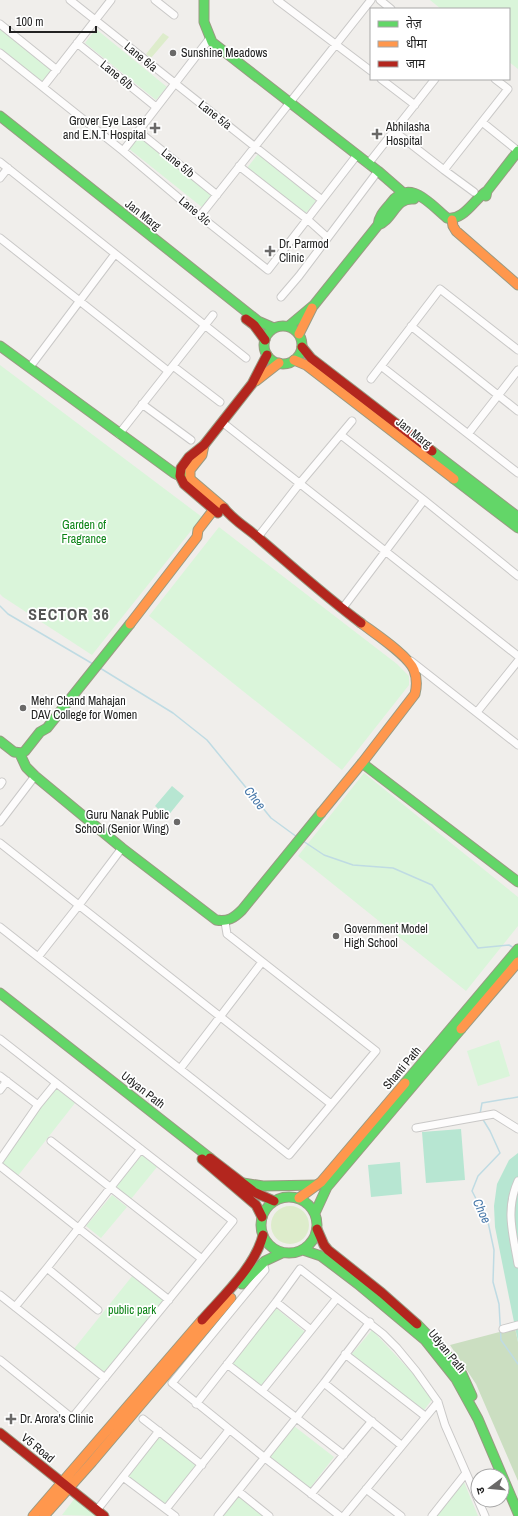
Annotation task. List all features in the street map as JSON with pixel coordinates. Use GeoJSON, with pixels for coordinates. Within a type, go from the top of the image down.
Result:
{"type":"FeatureCollection","features":[{"type":"Feature","properties":{"kind":"main road"},"geometry":{"type":"LineString","coordinates":[[204,0],[203,13],[206,30],[212,42],[406,195],[415,200],[446,224],[452,223],[459,225],[463,223],[485,197],[487,191],[518,151]]}},
{"type":"Feature","properties":{"kind":"main road","name":"Jan Marg"},"geometry":{"type":"LineString","coordinates":[[0,116],[258,321],[274,328]]}},
{"type":"Feature","properties":{"kind":"main road","name":"Jan Marg"},"geometry":{"type":"LineString","coordinates":[[0,125],[254,326],[265,340]]}},
{"type":"Feature","properties":{"kind":"main road"},"geometry":{"type":"LineString","coordinates":[[299,334],[314,305],[378,225],[385,222],[406,195]]}},
{"type":"Feature","properties":{"kind":"main road"},"geometry":{"type":"LineString","coordinates":[[452,223],[456,231],[518,285]]}},
{"type":"Feature","properties":{"kind":"main road"},"geometry":{"type":"LineString","coordinates":[[288,326],[314,305]]}},
{"type":"Feature","properties":{"kind":"main road"},"geometry":{"type":"LineString","coordinates":[[288,326],[299,334],[302,347],[299,356],[294,360],[286,363],[279,363],[272,360],[267,355],[265,340],[274,328],[288,326]]}},
{"type":"Feature","properties":{"kind":"main road"},"geometry":{"type":"LineString","coordinates":[[0,346],[119,434],[180,476],[190,478],[221,510]]}},
{"type":"Feature","properties":{"kind":"main road","name":"Jan Marg"},"geometry":{"type":"LineString","coordinates":[[302,347],[311,358],[518,517]]}},
{"type":"Feature","properties":{"kind":"main road"},"geometry":{"type":"LineString","coordinates":[[0,741],[21,757],[26,767],[35,776],[122,848],[216,920],[225,922],[233,919],[242,910],[362,763],[415,694],[417,684],[414,669],[404,656],[342,608],[258,537],[184,484],[180,476],[181,468],[195,450],[204,445],[252,384],[267,355]]}},
{"type":"Feature","properties":{"kind":"main road","name":"Jan Marg"},"geometry":{"type":"LineString","coordinates":[[294,360],[306,365],[518,528]]}},
{"type":"Feature","properties":{"kind":"main road"},"geometry":{"type":"LineString","coordinates":[[252,384],[279,363]]}},
{"type":"Feature","properties":{"kind":"main road"},"geometry":{"type":"LineString","coordinates":[[190,478],[190,470],[202,455],[204,445]]}},
{"type":"Feature","properties":{"kind":"main road"},"geometry":{"type":"LineString","coordinates":[[0,749],[13,759],[21,757],[29,758],[45,736],[47,728],[86,681],[197,537],[198,530],[221,510]]}},
{"type":"Feature","properties":{"kind":"main road"},"geometry":{"type":"LineString","coordinates":[[362,763],[518,882]]}},
{"type":"Feature","properties":{"kind":"main road","name":"Shanti Path"},"geometry":{"type":"LineString","coordinates":[[315,1213],[327,1187],[503,973],[518,949]]}},
{"type":"Feature","properties":{"kind":"main road"},"geometry":{"type":"LineString","coordinates":[[503,973],[518,962]]}},
{"type":"Feature","properties":{"kind":"main road","name":"Shanti Path"},"geometry":{"type":"LineString","coordinates":[[299,1198],[318,1185],[503,973]]}},
{"type":"Feature","properties":{"kind":"main road","name":"Udyan Path"},"geometry":{"type":"LineString","coordinates":[[0,993],[254,1192],[274,1201]]}},
{"type":"Feature","properties":{"kind":"main road","name":"Udyan Path"},"geometry":{"type":"LineString","coordinates":[[0,1001],[204,1161],[256,1205],[262,1217]]}},
{"type":"Feature","properties":{"kind":"main road"},"geometry":{"type":"LineString","coordinates":[[243,1183],[263,1186],[318,1185]]}},
{"type":"Feature","properties":{"kind":"main road"},"geometry":{"type":"LineString","coordinates":[[33,1516],[65,1486],[263,1262],[272,1255],[282,1253],[286,1254],[303,1250],[308,1247],[315,1236],[317,1219],[315,1213],[309,1205],[299,1198],[287,1197],[274,1201],[269,1205],[262,1217],[261,1225],[263,1235],[269,1245],[282,1253]]}},
{"type":"Feature","properties":{"kind":"main road","name":"Udyan Path"},"geometry":{"type":"LineString","coordinates":[[317,1229],[328,1250],[366,1279],[426,1331],[463,1375],[518,1498]]}},
{"type":"Feature","properties":{"kind":"main road"},"geometry":{"type":"LineString","coordinates":[[44,1516],[59,1499],[65,1486],[242,1274],[256,1256],[261,1246],[263,1235]]}},
{"type":"Feature","properties":{"kind":"main road","name":"Udyan Path"},"geometry":{"type":"LineString","coordinates":[[303,1250],[321,1256],[358,1284],[425,1340],[456,1379],[478,1419],[518,1513]]}},
{"type":"Feature","properties":{"kind":"main road","name":"V5 Road"},"geometry":{"type":"LineString","coordinates":[[0,1433],[101,1513]]}},
{"type":"Feature","properties":{"kind":"street","name":"Lane 6/a"},"geometry":{"type":"LineString","coordinates":[[70,0],[175,84]]}},
{"type":"Feature","properties":{"kind":"street"},"geometry":{"type":"LineString","coordinates":[[44,88],[111,0]]}},
{"type":"Feature","properties":{"kind":"street"},"geometry":{"type":"LineString","coordinates":[[156,0],[174,15]]}},
{"type":"Feature","properties":{"kind":"street"},"geometry":{"type":"LineString","coordinates":[[278,0],[370,70]]}},
{"type":"Feature","properties":{"kind":"street"},"geometry":{"type":"LineString","coordinates":[[200,216],[371,0]]}},
{"type":"Feature","properties":{"kind":"street"},"geometry":{"type":"LineString","coordinates":[[380,0],[390,8]]}},
{"type":"Feature","properties":{"kind":"street"},"geometry":{"type":"LineString","coordinates":[[0,24],[57,70]]}},
{"type":"Feature","properties":{"kind":"street"},"geometry":{"type":"LineString","coordinates":[[123,150],[210,38]]}},
{"type":"Feature","properties":{"kind":"street","name":"Lane 6/b"},"geometry":{"type":"LineString","coordinates":[[77,43],[156,107]]}},
{"type":"Feature","properties":{"kind":"street","name":"Lane 3/c"},"geometry":{"type":"LineString","coordinates":[[0,53],[123,150],[200,216],[268,270],[307,219]]}},
{"type":"Feature","properties":{"kind":"street"},"geometry":{"type":"LineString","coordinates":[[382,80],[415,105]]}},
{"type":"Feature","properties":{"kind":"street"},"geometry":{"type":"LineString","coordinates":[[368,164],[434,80]]}},
{"type":"Feature","properties":{"kind":"street"},"geometry":{"type":"LineString","coordinates":[[444,170],[508,89],[496,80]]}},
{"type":"Feature","properties":{"kind":"street","name":"Lane 5/a"},"geometry":{"type":"LineString","coordinates":[[175,84],[322,200]]}},
{"type":"Feature","properties":{"kind":"street"},"geometry":{"type":"LineString","coordinates":[[482,122],[518,151]]}},
{"type":"Feature","properties":{"kind":"street","name":"Lane 5/b"},"geometry":{"type":"LineString","coordinates":[[138,131],[217,195]]}},
{"type":"Feature","properties":{"kind":"street"},"geometry":{"type":"LineString","coordinates":[[394,131],[474,192]]}},
{"type":"Feature","properties":{"kind":"street"},"geometry":{"type":"LineString","coordinates":[[307,219],[357,155]]}},
{"type":"Feature","properties":{"kind":"street"},"geometry":{"type":"LineString","coordinates":[[0,162],[246,358]]}},
{"type":"Feature","properties":{"kind":"street"},"geometry":{"type":"LineString","coordinates":[[239,166],[328,237]]}},
{"type":"Feature","properties":{"kind":"street"},"geometry":{"type":"LineString","coordinates":[[0,178],[8,168]]}},
{"type":"Feature","properties":{"kind":"street"},"geometry":{"type":"LineString","coordinates":[[281,297],[299,276],[378,172]]}},
{"type":"Feature","properties":{"kind":"street"},"geometry":{"type":"LineString","coordinates":[[0,238],[170,369],[220,402]]}},
{"type":"Feature","properties":{"kind":"street"},"geometry":{"type":"LineString","coordinates":[[30,367],[115,254]]}},
{"type":"Feature","properties":{"kind":"street"},"geometry":{"type":"LineString","coordinates":[[370,379],[440,289],[518,350]]}},
{"type":"Feature","properties":{"kind":"street"},"geometry":{"type":"LineString","coordinates":[[119,434],[213,315]]}},
{"type":"Feature","properties":{"kind":"street"},"geometry":{"type":"LineString","coordinates":[[411,326],[518,411]]}},
{"type":"Feature","properties":{"kind":"street"},"geometry":{"type":"LineString","coordinates":[[381,366],[518,473]]}},
{"type":"Feature","properties":{"kind":"street"},"geometry":{"type":"LineString","coordinates":[[468,434],[518,370]]}},
{"type":"Feature","properties":{"kind":"street"},"geometry":{"type":"LineString","coordinates":[[142,404],[191,440]]}},
{"type":"Feature","properties":{"kind":"street"},"geometry":{"type":"LineString","coordinates":[[258,537],[352,421]]}},
{"type":"Feature","properties":{"kind":"street"},"geometry":{"type":"LineString","coordinates":[[222,422],[518,656]]}},
{"type":"Feature","properties":{"kind":"street"},"geometry":{"type":"LineString","coordinates":[[341,435],[518,576]]}},
{"type":"Feature","properties":{"kind":"street"},"geometry":{"type":"LineString","coordinates":[[342,608],[424,500]]}},
{"type":"Feature","properties":{"kind":"street"},"geometry":{"type":"LineString","coordinates":[[404,656],[518,745]]}},
{"type":"Feature","properties":{"kind":"street"},"geometry":{"type":"LineString","coordinates":[[477,712],[518,661]]}},
{"type":"Feature","properties":{"kind":"street"},"geometry":{"type":"LineString","coordinates":[[0,822],[35,776]]}},
{"type":"Feature","properties":{"kind":"street"},"geometry":{"type":"LineString","coordinates":[[0,842],[331,1104]]}},
{"type":"Feature","properties":{"kind":"street"},"geometry":{"type":"LineString","coordinates":[[38,957],[122,848]]}},
{"type":"Feature","properties":{"kind":"street"},"geometry":{"type":"LineString","coordinates":[[0,927],[289,1155],[376,1051],[226,934],[225,922]]}},
{"type":"Feature","properties":{"kind":"street"},"geometry":{"type":"LineString","coordinates":[[180,1069],[262,962]]}},
{"type":"Feature","properties":{"kind":"street"},"geometry":{"type":"LineString","coordinates":[[0,1039],[234,1221],[72,1418],[0,1360]]}},
{"type":"Feature","properties":{"kind":"street"},"geometry":{"type":"LineString","coordinates":[[0,1076],[38,1105]]}},
{"type":"Feature","properties":{"kind":"street"},"geometry":{"type":"LineString","coordinates":[[0,1090],[7,1081]]}},
{"type":"Feature","properties":{"kind":"street"},"geometry":{"type":"LineString","coordinates":[[0,1160],[38,1105],[56,1083]]}},
{"type":"Feature","properties":{"kind":"street"},"geometry":{"type":"LineString","coordinates":[[416,1128],[494,1114],[518,1129]]}},
{"type":"Feature","properties":{"kind":"street"},"geometry":{"type":"LineString","coordinates":[[51,1141],[202,1259]]}},
{"type":"Feature","properties":{"kind":"street"},"geometry":{"type":"LineString","coordinates":[[15,1307],[141,1149]]}},
{"type":"Feature","properties":{"kind":"street"},"geometry":{"type":"LineString","coordinates":[[0,1166],[169,1300]]}},
{"type":"Feature","properties":{"kind":"street"},"geometry":{"type":"LineString","coordinates":[[518,1181],[512,1194],[510,1213],[518,1264]]}},
{"type":"Feature","properties":{"kind":"street"},"geometry":{"type":"LineString","coordinates":[[263,1262],[265,1270],[172,1383],[196,1404],[340,1516]]}},
{"type":"Feature","properties":{"kind":"street"},"geometry":{"type":"LineString","coordinates":[[47,1268],[98,1310]]}},
{"type":"Feature","properties":{"kind":"street"},"geometry":{"type":"LineString","coordinates":[[196,1404],[300,1269],[370,1322],[397,1348],[416,1371],[438,1402],[445,1425],[470,1481]]}},
{"type":"Feature","properties":{"kind":"street"},"geometry":{"type":"LineString","coordinates":[[0,1295],[105,1378]]}},
{"type":"Feature","properties":{"kind":"street"},"geometry":{"type":"LineString","coordinates":[[262,1391],[337,1298]]}},
{"type":"Feature","properties":{"kind":"street"},"geometry":{"type":"LineString","coordinates":[[276,1302],[311,1330]]}},
{"type":"Feature","properties":{"kind":"street"},"geometry":{"type":"LineString","coordinates":[[218,1516],[324,1383],[370,1322]]}},
{"type":"Feature","properties":{"kind":"street"},"geometry":{"type":"LineString","coordinates":[[503,1329],[518,1325]]}},
{"type":"Feature","properties":{"kind":"street"},"geometry":{"type":"LineString","coordinates":[[345,1354],[425,1416]]}},
{"type":"Feature","properties":{"kind":"street"},"geometry":{"type":"LineString","coordinates":[[227,1364],[344,1455]]}},
{"type":"Feature","properties":{"kind":"street"},"geometry":{"type":"LineString","coordinates":[[324,1383],[401,1445]]}},
{"type":"Feature","properties":{"kind":"street"},"geometry":{"type":"LineString","coordinates":[[344,1516],[438,1402]]}},
{"type":"Feature","properties":{"kind":"street"},"geometry":{"type":"LineString","coordinates":[[143,1419],[202,1465]]}},
{"type":"Feature","properties":{"kind":"street"},"geometry":{"type":"LineString","coordinates":[[311,1494],[372,1421]]}},
{"type":"Feature","properties":{"kind":"street"},"geometry":{"type":"LineString","coordinates":[[166,1510],[229,1430]]}},
{"type":"Feature","properties":{"kind":"street"},"geometry":{"type":"LineString","coordinates":[[101,1513],[124,1477],[159,1431]]}},
{"type":"Feature","properties":{"kind":"street"},"geometry":{"type":"LineString","coordinates":[[432,1516],[466,1472]]}},
{"type":"Feature","properties":{"kind":"street"},"geometry":{"type":"LineString","coordinates":[[124,1477],[175,1516]]}},
{"type":"Feature","properties":{"kind":"street"},"geometry":{"type":"LineString","coordinates":[[366,1489],[400,1516]]}},
{"type":"Feature","properties":{"kind":"street"},"geometry":{"type":"LineString","coordinates":[[238,1491],[269,1516]]}},
{"type":"Feature","properties":{"kind":"street"},"geometry":{"type":"LineString","coordinates":[[51,1516],[59,1499]]}},
{"type":"Feature","properties":{"kind":"green space"},"geometry":{"type":"Polygon","coordinates":[[[430,0],[518,0],[518,69],[510,63],[510,8],[440,8],[430,0]]]}},
{"type":"Feature","properties":{"kind":"green space"},"geometry":{"type":"Polygon","coordinates":[[[0,27],[53,70],[43,82],[0,48],[0,27]]]}},
{"type":"Feature","properties":{"kind":"green space"},"geometry":{"type":"Polygon","coordinates":[[[96,29],[167,87],[156,100],[85,43],[96,29]]]}},
{"type":"Feature","properties":{"kind":"green space"},"geometry":{"type":"Polygon","coordinates":[[[163,33],[169,37],[151,58],[146,54],[163,33]]]}},
{"type":"Feature","properties":{"kind":"green space"},"geometry":{"type":"Polygon","coordinates":[[[139,135],[213,194],[203,208],[128,148],[139,135]]]}},
{"type":"Feature","properties":{"kind":"green space"},"geometry":{"type":"Polygon","coordinates":[[[258,154],[316,201],[305,214],[247,168],[258,154]]]}},
{"type":"Feature","properties":{"kind":"green space","name":"Garden of Fragrance"},"geometry":{"type":"Polygon","coordinates":[[[0,365],[202,517],[92,655],[0,594],[0,365]]]}},
{"type":"Feature","properties":{"kind":"green space"},"geometry":{"type":"Polygon","coordinates":[[[219,527],[397,664],[409,676],[409,685],[342,770],[149,616],[219,527]]]}},
{"type":"Feature","properties":{"kind":"green space"},"geometry":{"type":"Polygon","coordinates":[[[364,773],[518,897],[518,926],[466,991],[298,856],[364,773]]]}},
{"type":"Feature","properties":{"kind":"green space"},"geometry":{"type":"Polygon","coordinates":[[[172,786],[184,796],[167,817],[155,806],[172,786]]]}},
{"type":"Feature","properties":{"kind":"green space"},"geometry":{"type":"Polygon","coordinates":[[[499,1040],[510,1076],[478,1086],[467,1051],[499,1040]]]}},
{"type":"Feature","properties":{"kind":"green space"},"geometry":{"type":"Polygon","coordinates":[[[56,1088],[75,1103],[17,1177],[0,1163],[0,1158],[56,1088]]]}},
{"type":"Feature","properties":{"kind":"green space"},"geometry":{"type":"Polygon","coordinates":[[[461,1129],[465,1180],[426,1183],[422,1132],[461,1129]]]}},
{"type":"Feature","properties":{"kind":"green space"},"geometry":{"type":"Polygon","coordinates":[[[518,1153],[518,1342],[495,1227],[494,1206],[497,1184],[509,1160],[518,1153]]]}},
{"type":"Feature","properties":{"kind":"green space"},"geometry":{"type":"Polygon","coordinates":[[[142,1155],[157,1167],[131,1199],[116,1187],[142,1155]]]}},
{"type":"Feature","properties":{"kind":"green space"},"geometry":{"type":"Polygon","coordinates":[[[400,1162],[402,1194],[371,1197],[368,1165],[400,1162]]]}},
{"type":"Feature","properties":{"kind":"green space"},"geometry":{"type":"Polygon","coordinates":[[[112,1195],[127,1207],[101,1238],[86,1226],[112,1195]]]}},
{"type":"Feature","properties":{"kind":"green space"},"geometry":{"type":"Polygon","coordinates":[[[290,1206],[300,1209],[306,1215],[309,1225],[306,1235],[300,1241],[290,1244],[280,1241],[274,1235],[271,1225],[274,1215],[280,1209],[290,1206]]]}},
{"type":"Feature","properties":{"kind":"green space","name":"public park"},"geometry":{"type":"Polygon","coordinates":[[[133,1275],[167,1301],[104,1375],[73,1350],[133,1275]]]}},
{"type":"Feature","properties":{"kind":"green space"},"geometry":{"type":"Polygon","coordinates":[[[276,1308],[305,1332],[260,1387],[232,1364],[276,1308]]]}},
{"type":"Feature","properties":{"kind":"green space"},"geometry":{"type":"Polygon","coordinates":[[[515,1328],[518,1342],[518,1481],[476,1384],[450,1345],[515,1328]]]}},
{"type":"Feature","properties":{"kind":"green space"},"geometry":{"type":"Polygon","coordinates":[[[372,1330],[417,1378],[433,1398],[422,1413],[351,1355],[372,1330]]]}},
{"type":"Feature","properties":{"kind":"green space"},"geometry":{"type":"Polygon","coordinates":[[[294,1426],[334,1457],[310,1488],[270,1457],[294,1426]]]}},
{"type":"Feature","properties":{"kind":"green space"},"geometry":{"type":"Polygon","coordinates":[[[160,1436],[196,1465],[165,1505],[128,1476],[160,1436]]]}},
{"type":"Feature","properties":{"kind":"green space"},"geometry":{"type":"Polygon","coordinates":[[[464,1482],[470,1497],[470,1508],[475,1508],[478,1516],[437,1516],[464,1482]]]}},
{"type":"Feature","properties":{"kind":"green space"},"geometry":{"type":"Polygon","coordinates":[[[238,1495],[264,1516],[221,1516],[238,1495]]]}},
{"type":"Feature","properties":{"kind":"green space"},"geometry":{"type":"Polygon","coordinates":[[[75,1498],[98,1516],[62,1515],[75,1498]]]}},
{"type":"Feature","properties":{"kind":"waterway","name":"Choe"},"geometry":{"type":"LineString","coordinates":[[0,606],[8,614],[93,664]]}},
{"type":"Feature","properties":{"kind":"waterway","name":"Choe"},"geometry":{"type":"LineString","coordinates":[[100,668],[173,713],[207,740],[271,818],[297,837]]}},
{"type":"Feature","properties":{"kind":"waterway","name":"Choe"},"geometry":{"type":"LineString","coordinates":[[303,841],[324,855],[353,865],[393,868],[432,885],[478,948],[509,945],[514,948]]}},
{"type":"Feature","properties":{"kind":"waterway","name":"Choe"},"geometry":{"type":"LineString","coordinates":[[480,1114],[482,1103],[518,1097]]}},
{"type":"Feature","properties":{"kind":"waterway","name":"Choe"},"geometry":{"type":"LineString","coordinates":[[482,1118],[500,1153],[478,1176],[472,1191],[488,1222],[494,1250],[493,1282],[499,1304],[501,1340],[518,1364]]}},
{"type":"Feature","properties":{"kind":"traffic: fast"},"geometry":{"type":"LineString","coordinates":[[204,0],[204,22],[212,42],[378,171],[409,198]]}},
{"type":"Feature","properties":{"kind":"traffic: fast"},"geometry":{"type":"LineString","coordinates":[[0,116],[258,321],[274,328]]}},
{"type":"Feature","properties":{"kind":"traffic: fast"},"geometry":{"type":"LineString","coordinates":[[486,196],[487,191],[518,151]]}},
{"type":"Feature","properties":{"kind":"traffic: fast"},"geometry":{"type":"LineString","coordinates":[[289,326],[314,305],[378,225],[382,214],[397,196],[404,193],[419,195],[447,218],[453,218],[464,213],[487,191]]}},
{"type":"Feature","properties":{"kind":"traffic: fast"},"geometry":{"type":"LineString","coordinates":[[378,225],[387,219],[402,202],[408,199],[414,199]]}},
{"type":"Feature","properties":{"kind":"traffic: fast"},"geometry":{"type":"LineString","coordinates":[[283,326],[293,329],[299,335],[302,345],[299,355],[293,361],[283,364],[273,361],[267,355],[264,345],[267,335],[273,329],[283,326]]}},
{"type":"Feature","properties":{"kind":"traffic: fast"},"geometry":{"type":"LineString","coordinates":[[0,346],[174,473],[190,478]]}},
{"type":"Feature","properties":{"kind":"traffic: fast"},"geometry":{"type":"LineString","coordinates":[[432,451],[518,517]]}},
{"type":"Feature","properties":{"kind":"traffic: fast"},"geometry":{"type":"LineString","coordinates":[[454,479],[518,528]]}},
{"type":"Feature","properties":{"kind":"traffic: fast"},"geometry":{"type":"LineString","coordinates":[[0,741],[14,752],[22,753],[25,751],[40,732],[47,728],[130,624]]}},
{"type":"Feature","properties":{"kind":"traffic: fast"},"geometry":{"type":"LineString","coordinates":[[20,754],[26,767],[35,776],[122,848],[216,920],[230,919],[242,910],[321,813]]}},
{"type":"Feature","properties":{"kind":"traffic: fast"},"geometry":{"type":"LineString","coordinates":[[362,763],[518,882]]}},
{"type":"Feature","properties":{"kind":"traffic: fast"},"geometry":{"type":"LineString","coordinates":[[405,1083],[518,949]]}},
{"type":"Feature","properties":{"kind":"traffic: fast"},"geometry":{"type":"LineString","coordinates":[[0,993],[210,1158]]}},
{"type":"Feature","properties":{"kind":"traffic: fast"},"geometry":{"type":"LineString","coordinates":[[315,1213],[327,1187],[461,1029]]}},
{"type":"Feature","properties":{"kind":"traffic: fast"},"geometry":{"type":"LineString","coordinates":[[243,1183],[263,1186],[318,1185]]}},
{"type":"Feature","properties":{"kind":"traffic: fast"},"geometry":{"type":"LineString","coordinates":[[283,1197],[295,1197],[305,1201],[313,1209],[317,1219],[317,1225],[317,1231],[313,1241],[305,1249],[295,1253],[283,1253],[273,1249],[265,1241],[261,1231],[261,1219],[265,1209],[273,1201],[283,1197]]}},
{"type":"Feature","properties":{"kind":"traffic: fast"},"geometry":{"type":"LineString","coordinates":[[303,1250],[321,1256],[358,1284],[425,1340],[456,1379],[478,1419],[518,1513]]}},
{"type":"Feature","properties":{"kind":"traffic: fast"},"geometry":{"type":"LineString","coordinates":[[242,1284],[265,1261],[282,1253]]}},
{"type":"Feature","properties":{"kind":"traffic: fast"},"geometry":{"type":"LineString","coordinates":[[417,1324],[448,1356],[462,1374],[472,1396]]}},
{"type":"Feature","properties":{"kind":"traffic: slow"},"geometry":{"type":"LineString","coordinates":[[452,220],[456,231],[518,285]]}},
{"type":"Feature","properties":{"kind":"traffic: slow"},"geometry":{"type":"LineString","coordinates":[[299,334],[312,308]]}},
{"type":"Feature","properties":{"kind":"traffic: slow"},"geometry":{"type":"LineString","coordinates":[[294,360],[306,365],[454,479]]}},
{"type":"Feature","properties":{"kind":"traffic: slow"},"geometry":{"type":"LineString","coordinates":[[256,381],[279,363]]}},
{"type":"Feature","properties":{"kind":"traffic: slow"},"geometry":{"type":"LineString","coordinates":[[204,445],[202,455],[190,470],[190,479],[224,508]]}},
{"type":"Feature","properties":{"kind":"traffic: slow"},"geometry":{"type":"LineString","coordinates":[[130,624],[197,537],[198,530],[218,504]]}},
{"type":"Feature","properties":{"kind":"traffic: slow"},"geometry":{"type":"LineString","coordinates":[[321,813],[362,763],[416,691],[416,676],[411,664],[398,651],[361,623]]}},
{"type":"Feature","properties":{"kind":"traffic: slow"},"geometry":{"type":"LineString","coordinates":[[461,1029],[518,962]]}},
{"type":"Feature","properties":{"kind":"traffic: slow"},"geometry":{"type":"LineString","coordinates":[[299,1198],[321,1182],[405,1083]]}},
{"type":"Feature","properties":{"kind":"traffic: slow"},"geometry":{"type":"LineString","coordinates":[[44,1516],[92,1462],[231,1298]]}},
{"type":"Feature","properties":{"kind":"traffic: slow"},"geometry":{"type":"LineString","coordinates":[[33,1516],[202,1320]]}},
{"type":"Feature","properties":{"kind":"traffic: jam"},"geometry":{"type":"LineString","coordinates":[[246,319],[254,325],[265,340]]}},
{"type":"Feature","properties":{"kind":"traffic: jam"},"geometry":{"type":"LineString","coordinates":[[302,347],[311,358],[432,451]]}},
{"type":"Feature","properties":{"kind":"traffic: jam"},"geometry":{"type":"LineString","coordinates":[[218,513],[184,484],[180,476],[181,468],[189,457],[204,445],[252,384],[267,355]]}},
{"type":"Feature","properties":{"kind":"traffic: jam"},"geometry":{"type":"LineString","coordinates":[[224,508],[237,521],[361,623]]}},
{"type":"Feature","properties":{"kind":"traffic: jam"},"geometry":{"type":"LineString","coordinates":[[210,1158],[254,1192],[274,1201]]}},
{"type":"Feature","properties":{"kind":"traffic: jam"},"geometry":{"type":"LineString","coordinates":[[202,1159],[256,1205],[262,1217]]}},
{"type":"Feature","properties":{"kind":"traffic: jam"},"geometry":{"type":"LineString","coordinates":[[317,1229],[324,1245],[328,1250],[382,1293],[417,1324]]}},
{"type":"Feature","properties":{"kind":"traffic: jam"},"geometry":{"type":"LineString","coordinates":[[202,1320],[246,1270],[259,1247],[263,1235]]}},
{"type":"Feature","properties":{"kind":"traffic: jam"},"geometry":{"type":"LineString","coordinates":[[0,1433],[104,1516]]}},
{"type":"Feature","properties":{"kind":"place","name":"Sunshine Meadows"},"geometry":{"type":"Point","coordinates":[173,53]}},
{"type":"Feature","properties":{"kind":"place","name":"Grover Eye Laser and E.N.T Hospital"},"geometry":{"type":"Point","coordinates":[155,128]}},
{"type":"Feature","properties":{"kind":"place","name":"Abhilasha Hospital"},"geometry":{"type":"Point","coordinates":[377,134]}},
{"type":"Feature","properties":{"kind":"place","name":"Dr. Parmod Clinic"},"geometry":{"type":"Point","coordinates":[270,251]}},
{"type":"Feature","properties":{"kind":"place","name":"Mehr Chand Mahajan DAV College for Women"},"geometry":{"type":"Point","coordinates":[23,708]}},
{"type":"Feature","properties":{"kind":"place","name":"Guru Nanak Public School (Senior Wing)"},"geometry":{"type":"Point","coordinates":[177,822]}},
{"type":"Feature","properties":{"kind":"place","name":"Government Model High School"},"geometry":{"type":"Point","coordinates":[336,936]}},
{"type":"Feature","properties":{"kind":"place","name":"Dr. Arora's Clinic"},"geometry":{"type":"Point","coordinates":[11,1419]}},
{"type":"Feature","properties":{"kind":"district","name":"SECTOR 36"},"geometry":{"type":"Point","coordinates":[69,614]}}]}
